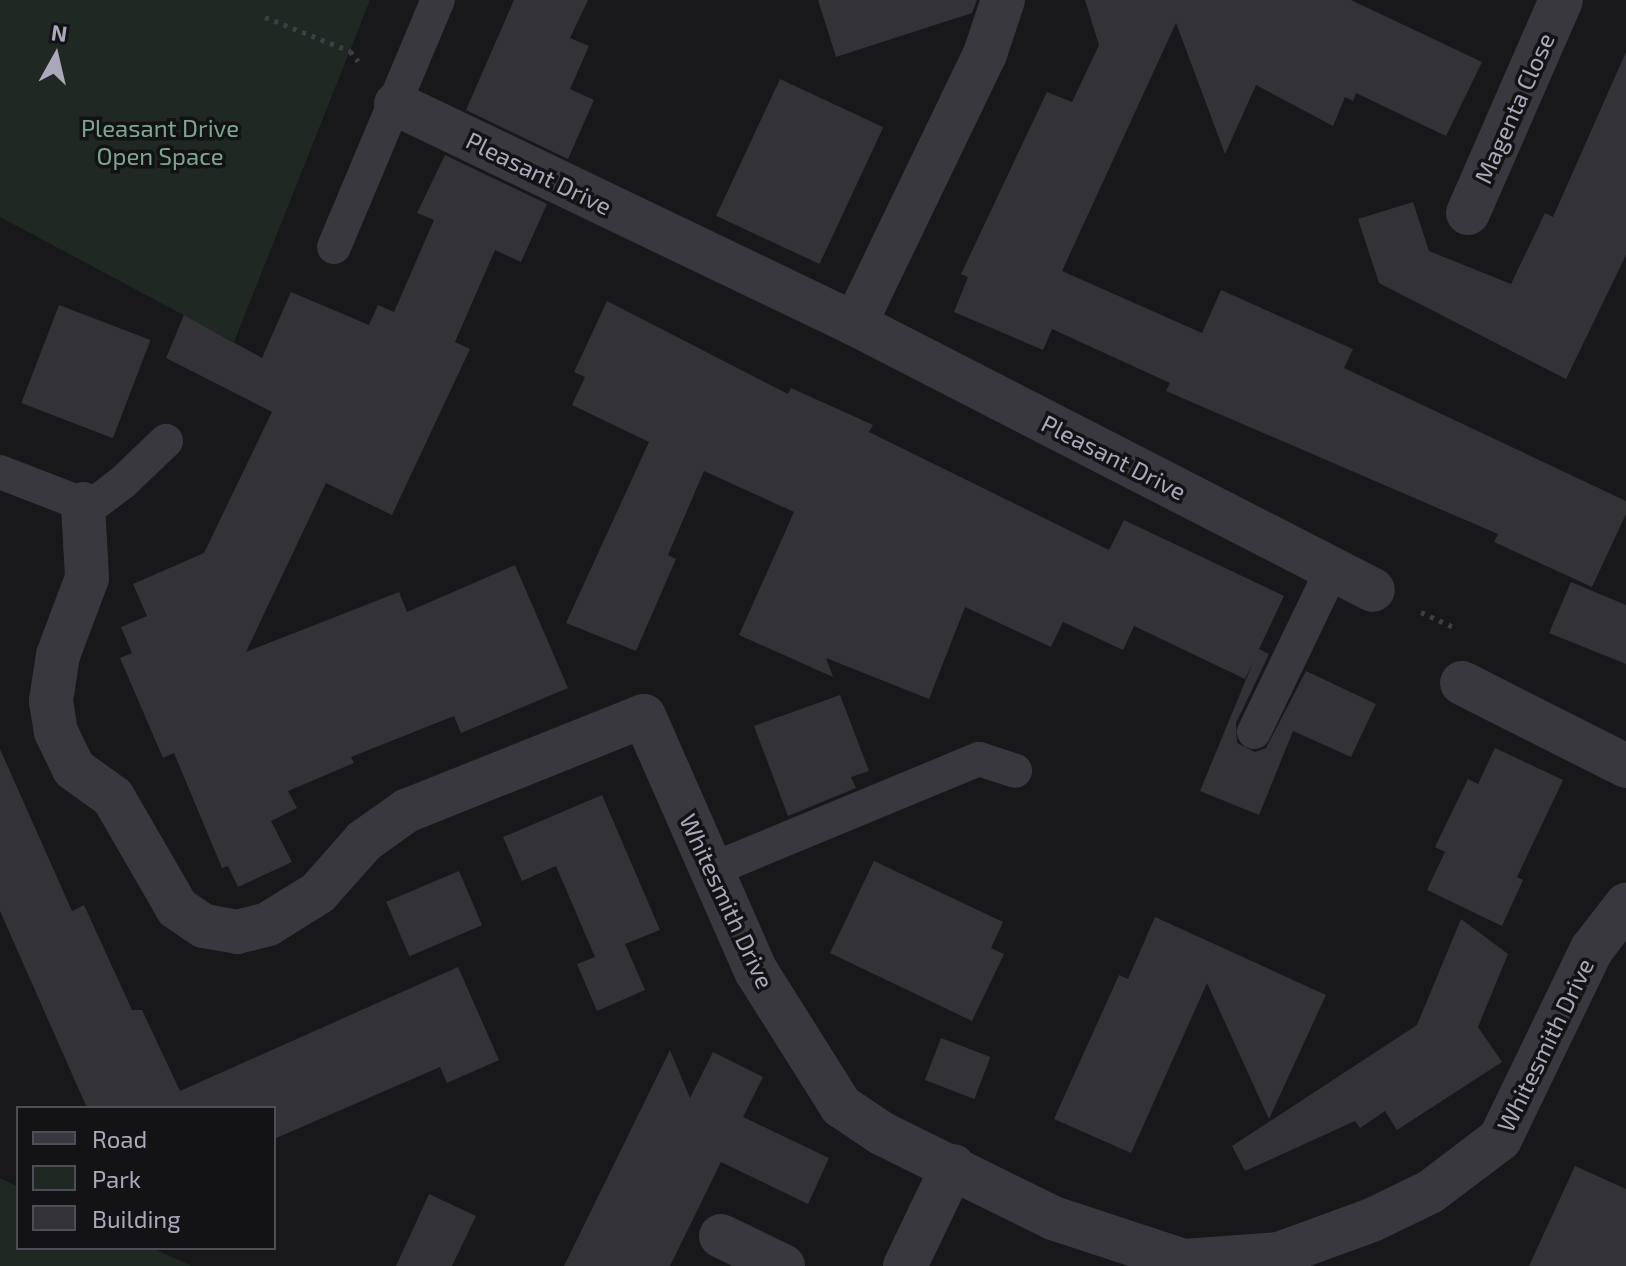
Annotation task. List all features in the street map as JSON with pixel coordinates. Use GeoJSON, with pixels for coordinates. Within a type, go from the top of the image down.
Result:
{"type":"FeatureCollection","features":[{"type":"Feature","properties":{"kind":"street"},"geometry":{"type":"LineString","coordinates":[[855,324],[985,54],[1003,0]]}},
{"type":"Feature","properties":{"kind":"street","name":"Magenta Close"},"geometry":{"type":"LineString","coordinates":[[1468,213],[1558,1]]}},
{"type":"Feature","properties":{"kind":"street","name":"Pleasant Drive"},"geometry":{"type":"LineString","coordinates":[[396,104],[855,324],[1373,590]]}},
{"type":"Feature","properties":{"kind":"street","name":"Whitesmith Drive"},"geometry":{"type":"LineString","coordinates":[[83,504],[88,567],[58,655],[51,701],[56,732],[74,769],[113,797],[177,908],[204,926],[237,932],[268,924],[318,893],[364,841],[406,811],[644,716],[756,971],[841,1106],[881,1133],[1053,1218],[1184,1261],[1281,1260],[1430,1192],[1500,1139],[1592,949],[1626,905]]}},
{"type":"Feature","properties":{"kind":"street"},"geometry":{"type":"LineString","coordinates":[[1462,683],[1626,766]]}},
{"type":"Feature","properties":{"kind":"street"},"geometry":{"type":"LineString","coordinates":[[905,1266],[953,1166]]}},
{"type":"Feature","properties":{"kind":"street"},"geometry":{"type":"LineString","coordinates":[[721,1236],[783,1266]]}},
{"type":"Feature","properties":{"kind":"lane"},"geometry":{"type":"LineString","coordinates":[[334,247],[438,0]]}},
{"type":"Feature","properties":{"kind":"lane"},"geometry":{"type":"LineString","coordinates":[[0,472],[83,504],[98,501],[122,483],[166,441]]}},
{"type":"Feature","properties":{"kind":"lane"},"geometry":{"type":"LineString","coordinates":[[1254,732],[1332,570]]}},
{"type":"Feature","properties":{"kind":"lane"},"geometry":{"type":"LineString","coordinates":[[711,870],[979,759],[1015,771]]}},
{"type":"Feature","properties":{"kind":"path"},"geometry":{"type":"LineString","coordinates":[[265,17],[350,51],[396,104]]}},
{"type":"Feature","properties":{"kind":"path"},"geometry":{"type":"LineString","coordinates":[[1373,590],[1478,639],[1462,683]]}},
{"type":"Feature","properties":{"kind":"green space","name":"Pleasant Drive Open Space"},"geometry":{"type":"Polygon","coordinates":[[[0,0],[370,0],[234,342],[0,217],[0,0]]]}},
{"type":"Feature","properties":{"kind":"green space"},"geometry":{"type":"Polygon","coordinates":[[[0,1178],[16,1186],[16,1250],[156,1250],[192,1266],[0,1266],[0,1178]]]}},
{"type":"Feature","properties":{"kind":"building"},"geometry":{"type":"Polygon","coordinates":[[[514,0],[588,0],[570,38],[589,46],[570,89],[594,100],[568,159],[466,110],[514,0]]]}},
{"type":"Feature","properties":{"kind":"building"},"geometry":{"type":"Polygon","coordinates":[[[818,0],[977,0],[972,13],[836,57],[818,0]]]}},
{"type":"Feature","properties":{"kind":"building"},"geometry":{"type":"Polygon","coordinates":[[[1085,0],[1351,0],[1482,62],[1446,136],[1356,93],[1353,101],[1345,97],[1333,126],[1256,85],[1225,154],[1176,23],[1062,271],[1202,333],[1221,290],[1353,349],[1344,368],[1626,501],[1626,514],[1592,587],[1494,542],[1498,534],[1166,391],[1170,383],[1052,329],[1043,350],[954,312],[968,277],[961,274],[1047,92],[1072,102],[1099,45],[1085,0]]]}},
{"type":"Feature","properties":{"kind":"building"},"geometry":{"type":"Polygon","coordinates":[[[1626,52],[1626,255],[1566,379],[1379,283],[1358,219],[1413,202],[1429,251],[1511,284],[1545,213],[1553,217],[1626,52]]]}},
{"type":"Feature","properties":{"kind":"building"},"geometry":{"type":"Polygon","coordinates":[[[780,79],[883,127],[820,264],[716,216],[780,79]]]}},
{"type":"Feature","properties":{"kind":"building"},"geometry":{"type":"Polygon","coordinates":[[[445,155],[547,204],[521,262],[495,250],[455,342],[470,349],[392,515],[326,483],[246,652],[399,592],[407,612],[515,565],[568,688],[461,733],[454,716],[351,757],[354,763],[288,791],[297,808],[271,821],[292,862],[238,887],[228,866],[222,868],[174,753],[163,758],[120,658],[132,653],[121,627],[147,616],[133,584],[204,553],[272,412],[166,358],[184,315],[262,358],[291,292],[369,325],[378,305],[394,312],[434,220],[417,213],[445,155]]]}},
{"type":"Feature","properties":{"kind":"building"},"geometry":{"type":"Polygon","coordinates":[[[607,301],[788,394],[791,388],[873,425],[869,432],[1109,550],[1124,520],[1284,596],[1259,649],[1269,654],[1236,723],[1237,743],[1255,752],[1266,748],[1306,671],[1376,704],[1351,757],[1293,731],[1259,815],[1200,791],[1254,660],[1245,679],[1134,626],[1123,650],[1063,622],[1051,647],[965,607],[929,699],[826,658],[833,677],[739,635],[794,512],[704,471],[668,555],[676,559],[636,651],[566,623],[649,442],[572,405],[585,377],[574,372],[607,301]]]}},
{"type":"Feature","properties":{"kind":"building"},"geometry":{"type":"Polygon","coordinates":[[[59,305],[150,340],[113,438],[21,403],[59,305]]]}},
{"type":"Feature","properties":{"kind":"building"},"geometry":{"type":"Polygon","coordinates":[[[1571,582],[1626,605],[1626,664],[1549,633],[1571,582]]]}},
{"type":"Feature","properties":{"kind":"building"},"geometry":{"type":"Polygon","coordinates":[[[840,695],[869,771],[851,777],[856,788],[788,816],[754,726],[840,695]]]}},
{"type":"Feature","properties":{"kind":"building"},"geometry":{"type":"Polygon","coordinates":[[[1495,748],[1563,780],[1517,877],[1523,880],[1502,926],[1427,890],[1445,852],[1435,847],[1468,779],[1478,784],[1495,748]]]}},
{"type":"Feature","properties":{"kind":"building"},"geometry":{"type":"Polygon","coordinates":[[[0,749],[72,911],[84,905],[132,1010],[142,1010],[180,1091],[458,967],[499,1060],[447,1083],[440,1067],[276,1138],[276,1106],[86,1106],[0,911],[0,749]]]}},
{"type":"Feature","properties":{"kind":"building"},"geometry":{"type":"Polygon","coordinates":[[[602,795],[660,930],[625,944],[645,990],[597,1011],[577,964],[595,957],[556,866],[522,881],[503,837],[602,795]]]}},
{"type":"Feature","properties":{"kind":"building"},"geometry":{"type":"Polygon","coordinates":[[[874,861],[1003,922],[991,948],[1004,954],[972,1021],[830,953],[874,861]]]}},
{"type":"Feature","properties":{"kind":"building"},"geometry":{"type":"Polygon","coordinates":[[[459,871],[482,925],[409,956],[386,902],[459,871]]]}},
{"type":"Feature","properties":{"kind":"building"},"geometry":{"type":"Polygon","coordinates":[[[1155,917],[1326,995],[1269,1119],[1207,983],[1131,1153],[1054,1119],[1119,975],[1128,979],[1155,917]]]}},
{"type":"Feature","properties":{"kind":"building"},"geometry":{"type":"Polygon","coordinates":[[[1461,919],[1508,954],[1478,1027],[1502,1062],[1397,1130],[1385,1111],[1360,1128],[1355,1121],[1245,1171],[1232,1146],[1417,1025],[1461,919]]]}},
{"type":"Feature","properties":{"kind":"building"},"geometry":{"type":"Polygon","coordinates":[[[941,1038],[990,1057],[974,1099],[925,1080],[941,1038]]]}},
{"type":"Feature","properties":{"kind":"building"},"geometry":{"type":"Polygon","coordinates":[[[670,1050],[690,1098],[713,1052],[763,1077],[743,1117],[829,1158],[808,1204],[721,1162],[670,1266],[564,1266],[670,1050]]]}},
{"type":"Feature","properties":{"kind":"building"},"geometry":{"type":"Polygon","coordinates":[[[1575,1166],[1626,1189],[1626,1266],[1529,1266],[1575,1166]]]}},
{"type":"Feature","properties":{"kind":"building"},"geometry":{"type":"Polygon","coordinates":[[[429,1194],[476,1216],[452,1266],[396,1266],[429,1194]]]}}]}
